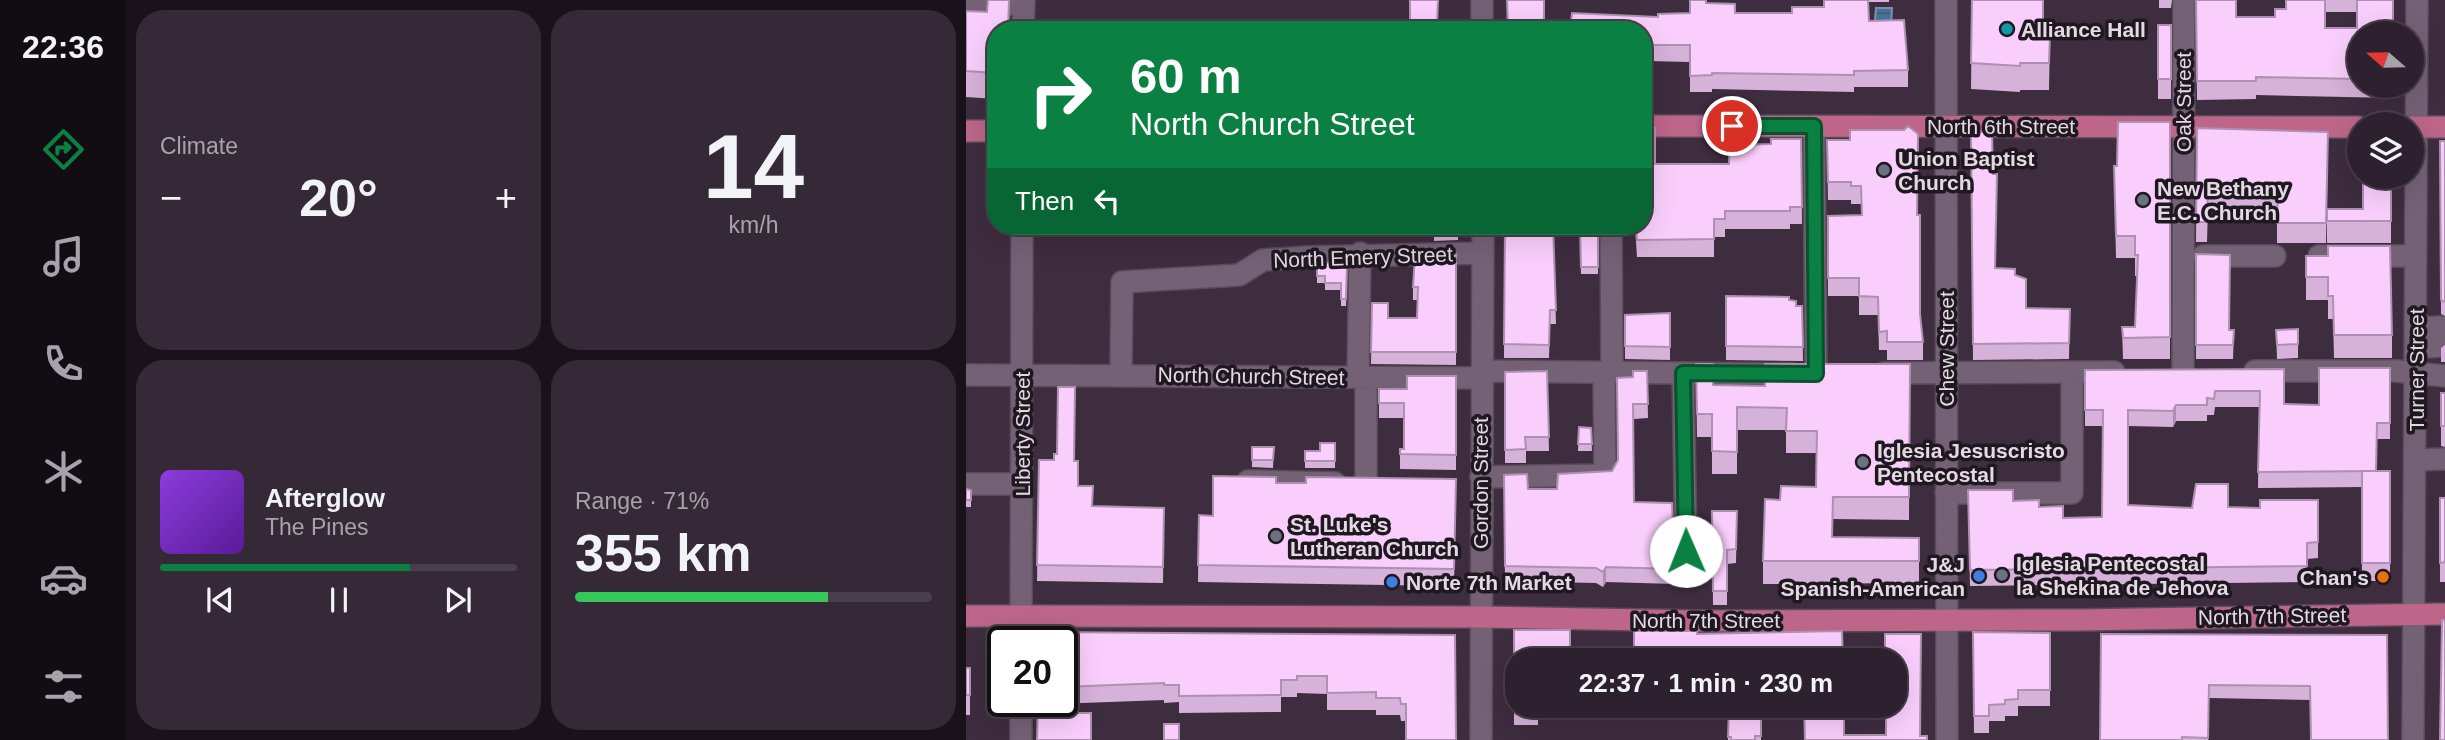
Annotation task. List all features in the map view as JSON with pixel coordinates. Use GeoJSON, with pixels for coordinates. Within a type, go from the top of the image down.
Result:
{"type":"FeatureCollection","features":[{"type":"Feature","properties":{"kind":"main road","name":"North 6th Street"},"geometry":{"type":"LineString","coordinates":[[1652,126],[2347,127]]}},
{"type":"Feature","properties":{"kind":"main road"},"geometry":{"type":"LineString","coordinates":[[2424,127],[2445,127]]}},
{"type":"Feature","properties":{"kind":"main road"},"geometry":{"type":"LineString","coordinates":[[966,131],[987,131]]}},
{"type":"Feature","properties":{"kind":"main road","name":"North 7th Street"},"geometry":{"type":"LineString","coordinates":[[966,616],[1480,617],[1699,621],[2445,614]]}},
{"type":"Feature","properties":{"kind":"street"},"geometry":{"type":"LineString","coordinates":[[1482,0],[1482,21]]}},
{"type":"Feature","properties":{"kind":"street","name":"Chew Street"},"geometry":{"type":"LineString","coordinates":[[1946,0],[1947,740]]}},
{"type":"Feature","properties":{"kind":"street","name":"Oak Street"},"geometry":{"type":"LineString","coordinates":[[2183,372],[2184,0]]}},
{"type":"Feature","properties":{"kind":"street","name":"Turner Street"},"geometry":{"type":"LineString","coordinates":[[2414,112],[2417,0]]}},
{"type":"Feature","properties":{"kind":"street"},"geometry":{"type":"LineString","coordinates":[[966,4],[1024,2],[1023,21]]}},
{"type":"Feature","properties":{"kind":"street"},"geometry":{"type":"LineString","coordinates":[[1814,126],[1816,374]]}},
{"type":"Feature","properties":{"kind":"street","name":"Turner Street"},"geometry":{"type":"LineString","coordinates":[[2413,740],[2416,460],[2414,189]]}},
{"type":"Feature","properties":{"kind":"street","name":"Liberty Street"},"geometry":{"type":"LineString","coordinates":[[1021,626],[1022,235]]}},
{"type":"Feature","properties":{"kind":"street","name":"Gordon Street"},"geometry":{"type":"LineString","coordinates":[[1481,740],[1483,235]]}},
{"type":"Feature","properties":{"kind":"street"},"geometry":{"type":"LineString","coordinates":[[1455,483],[1605,475],[1611,235]]}},
{"type":"Feature","properties":{"kind":"street"},"geometry":{"type":"LineString","coordinates":[[1360,253],[1366,483]]}},
{"type":"Feature","properties":{"kind":"street","name":"North Emery Street"},"geometry":{"type":"LineString","coordinates":[[1121,374],[1122,282],[1239,275],[1263,260],[1360,253],[1483,253]]}},
{"type":"Feature","properties":{"kind":"street"},"geometry":{"type":"LineString","coordinates":[[2183,255],[2275,256]]}},
{"type":"Feature","properties":{"kind":"street"},"geometry":{"type":"LineString","coordinates":[[2319,256],[2415,256]]}},
{"type":"Feature","properties":{"kind":"street"},"geometry":{"type":"LineString","coordinates":[[2415,338],[2441,336]]}},
{"type":"Feature","properties":{"kind":"street"},"geometry":{"type":"LineString","coordinates":[[2236,371],[2416,373],[2445,376]]}},
{"type":"Feature","properties":{"kind":"street"},"geometry":{"type":"LineString","coordinates":[[1946,493],[2072,493],[2072,372]]}},
{"type":"Feature","properties":{"kind":"street"},"geometry":{"type":"LineString","coordinates":[[1868,373],[2133,372]]}},
{"type":"Feature","properties":{"kind":"street"},"geometry":{"type":"LineString","coordinates":[[2158,372],[2210,372]]}},
{"type":"Feature","properties":{"kind":"street"},"geometry":{"type":"LineString","coordinates":[[1683,373],[1686,551]]}},
{"type":"Feature","properties":{"kind":"street","name":"North Church Street"},"geometry":{"type":"LineString","coordinates":[[966,375],[1362,377],[1481,374],[1842,374]]}},
{"type":"Feature","properties":{"kind":"street"},"geometry":{"type":"LineString","coordinates":[[2416,460],[2445,459]]}},
{"type":"Feature","properties":{"kind":"street"},"geometry":{"type":"LineString","coordinates":[[1229,480],[1391,483]]}},
{"type":"Feature","properties":{"kind":"street"},"geometry":{"type":"LineString","coordinates":[[966,484],[1022,484]]}},
{"type":"Feature","properties":{"kind":"street"},"geometry":{"type":"LineString","coordinates":[[1021,717],[1021,740]]}},
{"type":"Feature","properties":{"kind":"water"},"geometry":{"type":"Polygon","coordinates":[[[1876,8],[1892,8],[1891,30],[1884,29],[1875,20],[1876,8]]]}},
{"type":"Feature","properties":{"kind":"building"},"geometry":{"type":"Polygon","coordinates":[[[988,0],[1009,0],[1008,21],[987,21],[987,72],[966,71],[966,11],[987,12],[988,0]]]}},
{"type":"Feature","properties":{"kind":"building"},"geometry":{"type":"Polygon","coordinates":[[[1410,0],[1438,0],[1437,21],[1410,21],[1410,0]]]}},
{"type":"Feature","properties":{"kind":"building"},"geometry":{"type":"Polygon","coordinates":[[[1507,0],[1544,0],[1544,21],[1508,21],[1507,0]]]}},
{"type":"Feature","properties":{"kind":"building"},"geometry":{"type":"Polygon","coordinates":[[[1690,0],[1735,4],[1735,13],[1792,13],[1792,7],[1824,7],[1824,0],[1868,0],[1869,21],[1904,20],[1908,70],[1854,71],[1854,75],[1712,73],[1690,76],[1690,45],[1652,45],[1652,21],[1571,21],[1572,13],[1658,17],[1658,14],[1690,13],[1690,0]]]}},
{"type":"Feature","properties":{"kind":"building","name":"Alliance Hall"},"geometry":{"type":"Polygon","coordinates":[[[1972,0],[2043,0],[2043,34],[2050,34],[2049,63],[2020,63],[2020,66],[1971,63],[1972,0]]]}},
{"type":"Feature","properties":{"kind":"building"},"geometry":{"type":"Polygon","coordinates":[[[2196,0],[2236,0],[2236,17],[2275,17],[2275,9],[2286,9],[2286,0],[2325,0],[2325,28],[2347,28],[2347,79],[2256,77],[2256,81],[2197,81],[2196,0]]]}},
{"type":"Feature","properties":{"kind":"building"},"geometry":{"type":"Polygon","coordinates":[[[2357,0],[2393,0],[2393,21],[2357,21],[2357,0]]]}},
{"type":"Feature","properties":{"kind":"building"},"geometry":{"type":"Polygon","coordinates":[[[2158,25],[2171,25],[2171,79],[2158,79],[2158,25]]]}},
{"type":"Feature","properties":{"kind":"building"},"geometry":{"type":"Polygon","coordinates":[[[2118,122],[2170,122],[2170,337],[2123,338],[2122,327],[2135,327],[2138,255],[2135,255],[2135,236],[2116,236],[2114,166],[2117,166],[2118,122]]]}},
{"type":"Feature","properties":{"kind":"building"},"geometry":{"type":"Polygon","coordinates":[[[1908,126],[1918,134],[1917,215],[1920,215],[1920,314],[1923,342],[1887,342],[1887,331],[1879,332],[1878,297],[1859,296],[1859,278],[1828,278],[1828,216],[1862,215],[1861,186],[1851,186],[1851,182],[1828,182],[1827,140],[1850,140],[1850,130],[1904,130],[1908,126]]]}},
{"type":"Feature","properties":{"kind":"building"},"geometry":{"type":"Polygon","coordinates":[[[1652,128],[1655,128],[1655,164],[1729,164],[1729,145],[1771,144],[1771,139],[1801,139],[1802,207],[1790,207],[1790,211],[1725,211],[1725,219],[1714,219],[1714,239],[1637,240],[1637,235],[1652,235],[1652,128]]]}},
{"type":"Feature","properties":{"kind":"building"},"geometry":{"type":"Polygon","coordinates":[[[2197,128],[2328,132],[2326,223],[2277,223],[2278,188],[2208,188],[2207,222],[2196,222],[2197,128]]]}},
{"type":"Feature","properties":{"kind":"building"},"geometry":{"type":"Polygon","coordinates":[[[1971,132],[1992,132],[1993,174],[1997,174],[1995,268],[2015,269],[2015,275],[2026,279],[2026,308],[2070,309],[2069,343],[1973,344],[1971,132]]]}},
{"type":"Feature","properties":{"kind":"building"},"geometry":{"type":"Polygon","coordinates":[[[2440,141],[2445,141],[2445,302],[2441,300],[2440,141]]]}},
{"type":"Feature","properties":{"kind":"building"},"geometry":{"type":"Polygon","coordinates":[[[2363,189],[2391,189],[2391,221],[2327,221],[2327,209],[2363,209],[2363,189]]]}},
{"type":"Feature","properties":{"kind":"building"},"geometry":{"type":"Polygon","coordinates":[[[1505,235],[1553,235],[1556,310],[1550,310],[1549,345],[1504,344],[1505,235]]]}},
{"type":"Feature","properties":{"kind":"building"},"geometry":{"type":"Polygon","coordinates":[[[1580,235],[1598,235],[1598,267],[1581,267],[1580,235]]]}},
{"type":"Feature","properties":{"kind":"building"},"geometry":{"type":"Polygon","coordinates":[[[2328,246],[2390,246],[2392,335],[2334,335],[2333,296],[2328,296],[2328,277],[2306,277],[2306,256],[2328,256],[2328,246]]]}},
{"type":"Feature","properties":{"kind":"building"},"geometry":{"type":"Polygon","coordinates":[[[1456,254],[1456,352],[1371,352],[1372,303],[1388,303],[1388,318],[1417,318],[1418,287],[1413,287],[1415,255],[1456,254]]]}},
{"type":"Feature","properties":{"kind":"building"},"geometry":{"type":"Polygon","coordinates":[[[2196,254],[2230,255],[2229,330],[2234,330],[2233,345],[2196,345],[2196,254]]]}},
{"type":"Feature","properties":{"kind":"building"},"geometry":{"type":"Polygon","coordinates":[[[1347,262],[1346,299],[1341,299],[1341,283],[1325,283],[1325,276],[1317,276],[1317,263],[1347,262]]]}},
{"type":"Feature","properties":{"kind":"building"},"geometry":{"type":"Polygon","coordinates":[[[1726,296],[1789,297],[1789,300],[1796,301],[1796,306],[1802,306],[1803,347],[1726,346],[1726,296]]]}},
{"type":"Feature","properties":{"kind":"building"},"geometry":{"type":"Polygon","coordinates":[[[1670,313],[1670,347],[1625,346],[1625,315],[1670,313]]]}},
{"type":"Feature","properties":{"kind":"building"},"geometry":{"type":"Polygon","coordinates":[[[2298,329],[2298,344],[2277,345],[2276,330],[2298,329]]]}},
{"type":"Feature","properties":{"kind":"building"},"geometry":{"type":"Polygon","coordinates":[[[1696,364],[1713,364],[1713,385],[1765,386],[1765,364],[1910,364],[1909,497],[1833,497],[1832,537],[1919,538],[1919,561],[1763,561],[1765,499],[1780,500],[1781,486],[1816,487],[1817,431],[1786,431],[1787,408],[1737,407],[1737,452],[1712,451],[1712,414],[1697,414],[1696,364]]]}},
{"type":"Feature","properties":{"kind":"building"},"geometry":{"type":"Polygon","coordinates":[[[2319,368],[2390,368],[2390,423],[2377,423],[2376,471],[2258,472],[2260,391],[2215,391],[2214,399],[2207,398],[2207,405],[2176,405],[2173,411],[2128,410],[2128,505],[2192,508],[2196,484],[2228,484],[2228,507],[2260,508],[2260,500],[2318,500],[2318,542],[2307,543],[2307,566],[1970,570],[1968,490],[2013,490],[2013,501],[2039,500],[2039,507],[2063,506],[2063,518],[2102,517],[2103,410],[2085,410],[2085,370],[2284,369],[2284,404],[2319,405],[2319,368]]]}},
{"type":"Feature","properties":{"kind":"building"},"geometry":{"type":"Polygon","coordinates":[[[1547,371],[1549,437],[1525,437],[1526,449],[1505,450],[1505,372],[1547,371]]]}},
{"type":"Feature","properties":{"kind":"building"},"geometry":{"type":"Polygon","coordinates":[[[1633,371],[1647,371],[1648,404],[1633,404],[1634,502],[1672,503],[1675,569],[1606,567],[1603,572],[1596,568],[1505,566],[1504,475],[1527,474],[1528,489],[1557,489],[1558,474],[1612,471],[1618,460],[1617,378],[1633,377],[1633,371]]]}},
{"type":"Feature","properties":{"kind":"building"},"geometry":{"type":"Polygon","coordinates":[[[1407,376],[1456,376],[1456,455],[1400,454],[1400,449],[1404,449],[1404,403],[1379,403],[1379,389],[1407,389],[1407,376]]]}},
{"type":"Feature","properties":{"kind":"building"},"geometry":{"type":"Polygon","coordinates":[[[1058,387],[1075,387],[1074,461],[1078,461],[1078,486],[1093,486],[1092,506],[1164,508],[1163,567],[1037,565],[1039,460],[1054,460],[1054,454],[1057,454],[1058,387]]]}},
{"type":"Feature","properties":{"kind":"building"},"geometry":{"type":"Polygon","coordinates":[[[2441,393],[2445,393],[2445,426],[2441,426],[2441,393]]]}},
{"type":"Feature","properties":{"kind":"building"},"geometry":{"type":"Polygon","coordinates":[[[1579,427],[1591,428],[1592,444],[1578,444],[1579,427]]]}},
{"type":"Feature","properties":{"kind":"building"},"geometry":{"type":"Polygon","coordinates":[[[1320,443],[1335,443],[1335,461],[1305,461],[1305,451],[1320,451],[1320,443]]]}},
{"type":"Feature","properties":{"kind":"building"},"geometry":{"type":"Polygon","coordinates":[[[1252,447],[1274,447],[1273,460],[1252,460],[1252,447]]]}},
{"type":"Feature","properties":{"kind":"building"},"geometry":{"type":"Polygon","coordinates":[[[2362,471],[2390,471],[2390,563],[2362,563],[2362,471]]]}},
{"type":"Feature","properties":{"kind":"building"},"geometry":{"type":"Polygon","coordinates":[[[1213,476],[1276,477],[1276,483],[1306,483],[1306,477],[1456,479],[1454,569],[1198,565],[1199,515],[1213,516],[1213,476]]]}},
{"type":"Feature","properties":{"kind":"building"},"geometry":{"type":"Polygon","coordinates":[[[966,489],[971,490],[971,500],[966,500],[966,489]]]}},
{"type":"Feature","properties":{"kind":"building"},"geometry":{"type":"Polygon","coordinates":[[[2440,498],[2445,498],[2445,562],[2440,563],[2440,498]]]}},
{"type":"Feature","properties":{"kind":"building"},"geometry":{"type":"Polygon","coordinates":[[[1712,511],[1737,511],[1736,549],[1727,550],[1727,591],[1713,591],[1712,511]]]}},
{"type":"Feature","properties":{"kind":"building"},"geometry":{"type":"Polygon","coordinates":[[[2442,620],[2445,620],[2445,740],[2440,740],[2442,620]]]}},
{"type":"Feature","properties":{"kind":"building"},"geometry":{"type":"Polygon","coordinates":[[[1514,630],[1570,630],[1570,648],[1514,648],[1514,630]]]}},
{"type":"Feature","properties":{"kind":"building"},"geometry":{"type":"Polygon","coordinates":[[[1634,631],[1697,631],[1697,634],[1842,631],[1843,648],[1634,648],[1634,631]]]}},
{"type":"Feature","properties":{"kind":"building"},"geometry":{"type":"Polygon","coordinates":[[[1078,632],[1455,635],[1456,740],[1406,740],[1406,704],[1401,704],[1400,698],[1376,698],[1376,692],[1327,693],[1327,676],[1297,676],[1297,680],[1281,680],[1281,695],[1179,696],[1179,685],[1164,683],[1078,686],[1078,632]]]}},
{"type":"Feature","properties":{"kind":"building"},"geometry":{"type":"Polygon","coordinates":[[[1973,632],[2050,633],[2050,690],[2018,690],[2018,699],[2005,700],[2005,704],[1989,705],[1989,716],[1974,716],[1973,632]]]}},
{"type":"Feature","properties":{"kind":"building"},"geometry":{"type":"Polygon","coordinates":[[[1885,634],[1921,634],[1920,736],[1927,736],[1927,740],[1805,740],[1804,718],[1844,718],[1844,735],[1886,735],[1886,718],[1907,718],[1907,648],[1885,648],[1885,634]]]}},
{"type":"Feature","properties":{"kind":"building"},"geometry":{"type":"Polygon","coordinates":[[[2101,634],[2387,635],[2388,740],[2311,740],[2310,686],[2209,685],[2208,738],[2100,740],[2101,634]]]}},
{"type":"Feature","properties":{"kind":"building"},"geometry":{"type":"Polygon","coordinates":[[[966,668],[970,668],[970,695],[966,695],[966,668]]]}},
{"type":"Feature","properties":{"kind":"building"},"geometry":{"type":"Polygon","coordinates":[[[1078,713],[1091,713],[1091,740],[1037,740],[1038,717],[1078,717],[1078,713]]]}},
{"type":"Feature","properties":{"kind":"building"},"geometry":{"type":"Polygon","coordinates":[[[1729,718],[1761,718],[1761,736],[1755,736],[1755,740],[1731,740],[1731,737],[1728,737],[1729,718]]]}},
{"type":"Feature","properties":{"kind":"building"},"geometry":{"type":"Polygon","coordinates":[[[1164,724],[1179,724],[1179,740],[1164,740],[1164,724]]]}},
{"type":"Feature","properties":{"kind":"place","name":"Alliance Hall"},"geometry":{"type":"Point","coordinates":[2007,29]}},
{"type":"Feature","properties":{"kind":"place","name":"Union Baptist Church"},"geometry":{"type":"Point","coordinates":[1884,170]}},
{"type":"Feature","properties":{"kind":"place","name":"New Bethany E.C. Church"},"geometry":{"type":"Point","coordinates":[2143,200]}},
{"type":"Feature","properties":{"kind":"place","name":"Iglesia Jesuscristo Pentecostal"},"geometry":{"type":"Point","coordinates":[1863,462]}},
{"type":"Feature","properties":{"kind":"place","name":"St. Luke's Lutheran Church"},"geometry":{"type":"Point","coordinates":[1276,536]}},
{"type":"Feature","properties":{"kind":"place","name":"Iglesia Pentecostal la Shekina de Jehova"},"geometry":{"type":"Point","coordinates":[2002,575]}},
{"type":"Feature","properties":{"kind":"place","name":"J&J Spanish-American"},"geometry":{"type":"Point","coordinates":[1979,576]}},
{"type":"Feature","properties":{"kind":"place","name":"Chan's"},"geometry":{"type":"Point","coordinates":[2383,577]}},
{"type":"Feature","properties":{"kind":"place","name":"Norte 7th Market"},"geometry":{"type":"Point","coordinates":[1392,582]}},
{"type":"Feature","properties":{"kind":"route"},"geometry":{"type":"LineString","coordinates":[[1686,551],[1683,373],[1816,374],[1814,126],[1732,126]]}}]}
